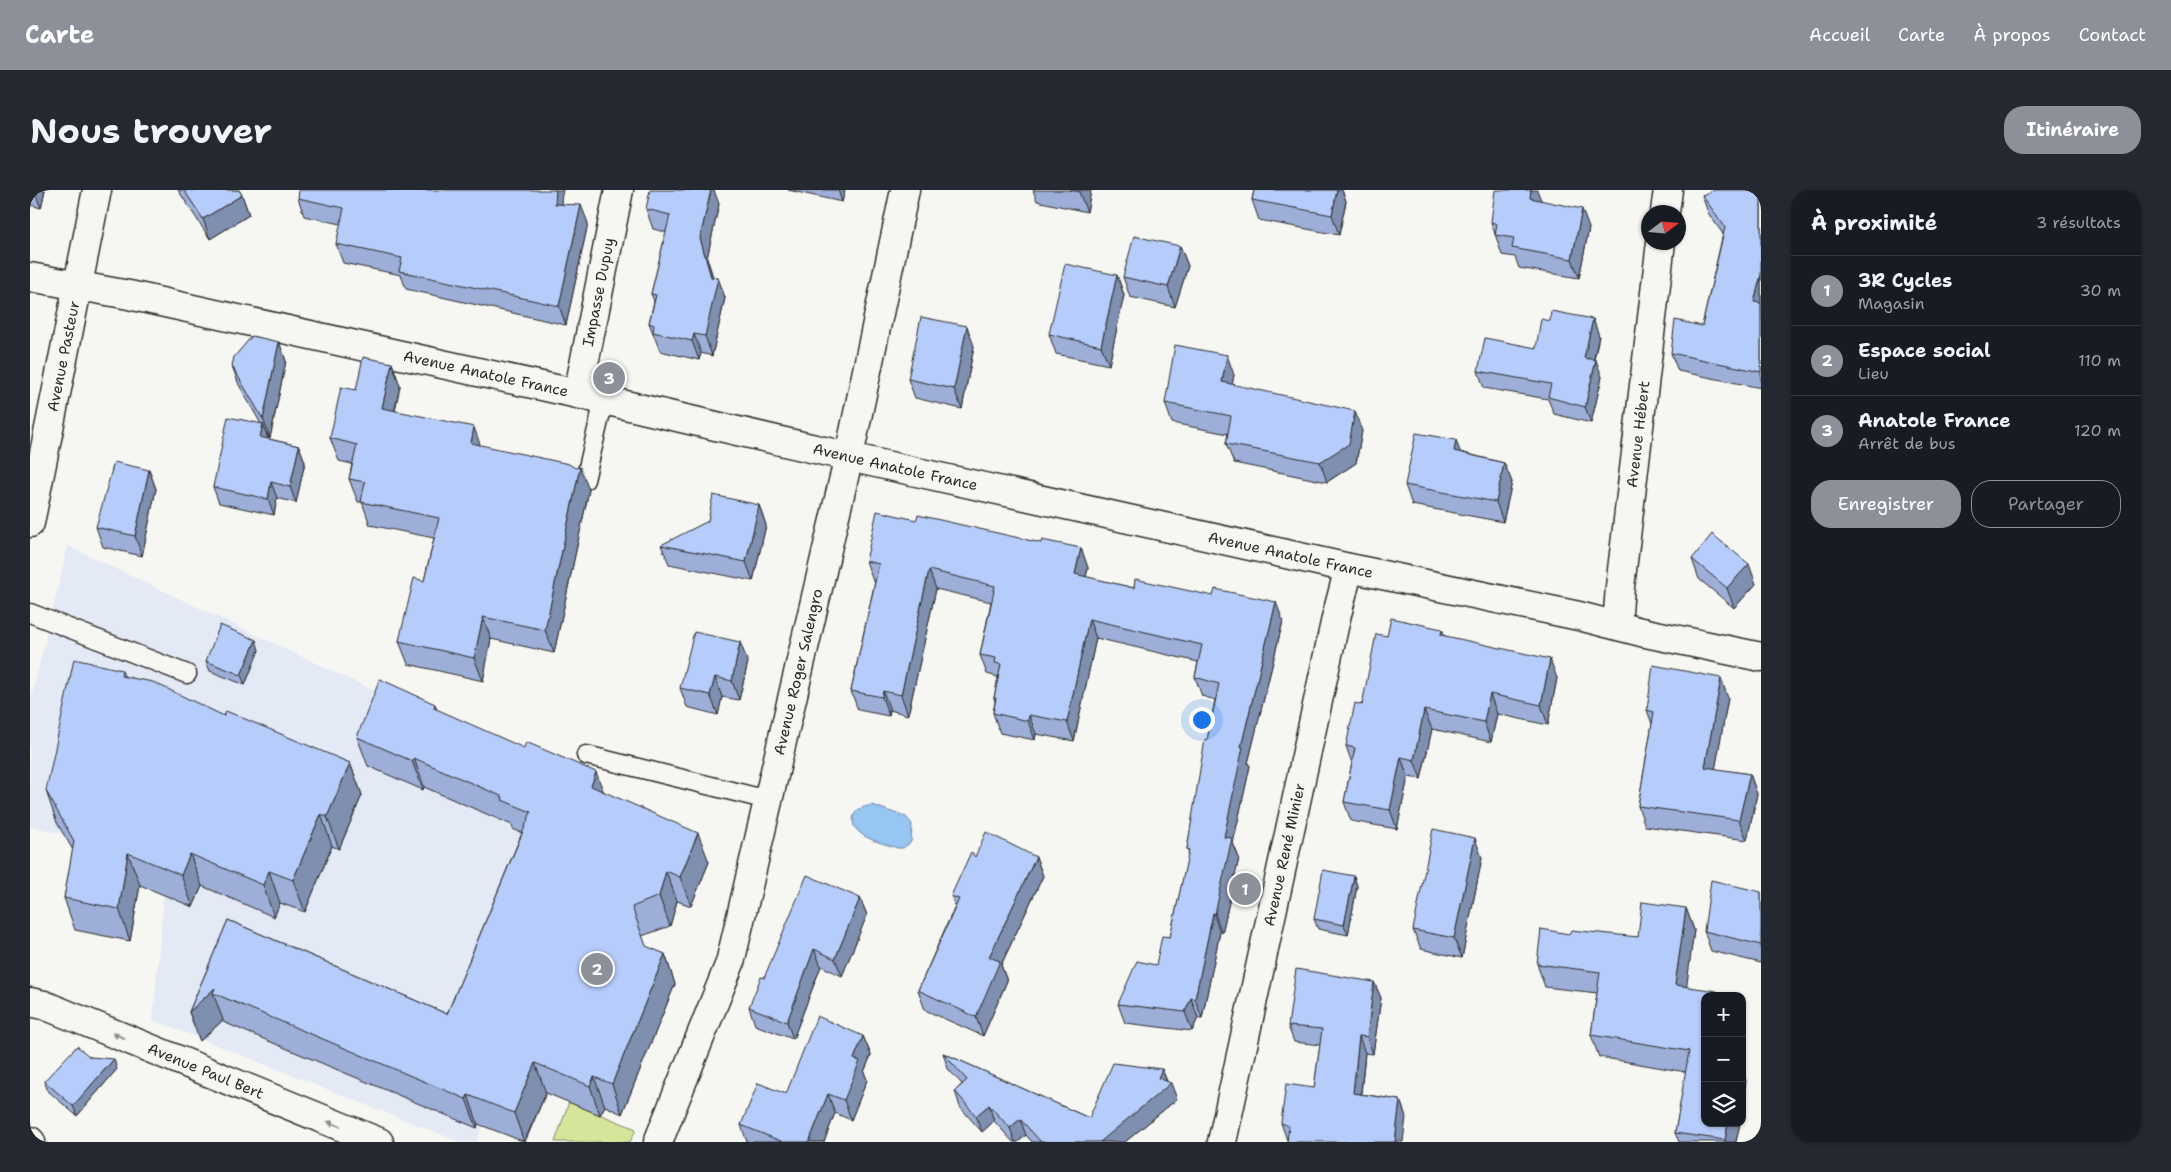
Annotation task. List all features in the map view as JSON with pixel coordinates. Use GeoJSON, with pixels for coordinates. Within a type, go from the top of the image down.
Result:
{"type":"FeatureCollection","features":[{"type":"Feature","properties":{"kind":"street","name":"Avenue Pasteur"},"geometry":{"type":"LineString","coordinates":[[30,523],[98,190]]}},
{"type":"Feature","properties":{"kind":"street","name":"Impasse Dupuy"},"geometry":{"type":"LineString","coordinates":[[591,397],[619,190]]}},
{"type":"Feature","properties":{"kind":"street","name":"Avenue Roger Salengro"},"geometry":{"type":"LineString","coordinates":[[658,1142],[730,963],[849,456],[905,190]]}},
{"type":"Feature","properties":{"kind":"street"},"geometry":{"type":"LineString","coordinates":[[1666,205],[1668,190]]}},
{"type":"Feature","properties":{"kind":"street","name":"Avenue Hébert"},"geometry":{"type":"LineString","coordinates":[[1617,625],[1621,577],[1661,250]]}},
{"type":"Feature","properties":{"kind":"street","name":"Avenue Anatole France"},"geometry":{"type":"LineString","coordinates":[[30,277],[78,285],[591,397],[1349,568],[1761,657]]}},
{"type":"Feature","properties":{"kind":"street","name":"Avenue René Minier"},"geometry":{"type":"LineString","coordinates":[[1222,1142],[1336,618],[1349,568]]}},
{"type":"Feature","properties":{"kind":"street","name":"Avenue Paul Bert"},"geometry":{"type":"LineString","coordinates":[[30,1002],[44,1005],[379,1142]]}},
{"type":"Feature","properties":{"kind":"lane"},"geometry":{"type":"LineString","coordinates":[[586,480],[591,397]]}},
{"type":"Feature","properties":{"kind":"lane"},"geometry":{"type":"LineString","coordinates":[[30,613],[187,674]]}},
{"type":"Feature","properties":{"kind":"lane"},"geometry":{"type":"LineString","coordinates":[[586,755],[768,800]]}},
{"type":"Feature","properties":{"kind":"shaded area"},"geometry":{"type":"Polygon","coordinates":[[[68,546],[607,801],[476,1142],[460,1142],[153,1020],[167,859],[30,826],[30,703],[68,546]]]}},
{"type":"Feature","properties":{"kind":"green space"},"geometry":{"type":"Polygon","coordinates":[[[569,1102],[636,1129],[630,1142],[555,1142],[569,1102]]]}},
{"type":"Feature","properties":{"kind":"water"},"geometry":{"type":"Polygon","coordinates":[[[872,805],[906,817],[912,824],[911,842],[903,848],[897,848],[870,839],[858,832],[853,817],[857,811],[872,805]]]}},
{"type":"Feature","properties":{"kind":"building"},"geometry":{"type":"Polygon","coordinates":[[[184,190],[239,190],[242,195],[203,219],[184,190]]]}},
{"type":"Feature","properties":{"kind":"building"},"geometry":{"type":"Polygon","coordinates":[[[299,190],[556,190],[555,204],[581,205],[559,306],[399,271],[402,258],[336,244],[344,208],[298,198],[299,190]]]}},
{"type":"Feature","properties":{"kind":"building"},"geometry":{"type":"Polygon","coordinates":[[[650,190],[711,190],[700,238],[711,277],[718,278],[705,336],[694,334],[692,341],[653,332],[654,325],[649,323],[656,295],[651,294],[670,215],[646,209],[650,190]]]}},
{"type":"Feature","properties":{"kind":"building"},"geometry":{"type":"Polygon","coordinates":[[[1254,190],[1337,190],[1332,215],[1252,200],[1254,190]]]}},
{"type":"Feature","properties":{"kind":"building"},"geometry":{"type":"Polygon","coordinates":[[[1495,190],[1531,190],[1530,198],[1582,209],[1572,259],[1512,248],[1514,238],[1495,235],[1497,224],[1491,222],[1495,190]]]}},
{"type":"Feature","properties":{"kind":"building"},"geometry":{"type":"Polygon","coordinates":[[[1715,190],[1761,190],[1761,275],[1754,302],[1761,303],[1761,372],[1671,353],[1675,320],[1702,326],[1725,227],[1702,195],[1715,190]]]}},
{"type":"Feature","properties":{"kind":"building"},"geometry":{"type":"Polygon","coordinates":[[[1134,236],[1180,246],[1168,287],[1123,277],[1134,236]]]}},
{"type":"Feature","properties":{"kind":"building"},"geometry":{"type":"Polygon","coordinates":[[[1065,264],[1117,275],[1101,346],[1049,334],[1065,264]]]}},
{"type":"Feature","properties":{"kind":"building"},"geometry":{"type":"Polygon","coordinates":[[[1551,311],[1593,319],[1584,358],[1596,360],[1585,407],[1548,397],[1551,384],[1478,371],[1485,338],[1536,348],[1541,319],[1550,321],[1551,311]]]}},
{"type":"Feature","properties":{"kind":"building"},"geometry":{"type":"Polygon","coordinates":[[[921,317],[967,326],[954,389],[908,379],[921,317]]]}},
{"type":"Feature","properties":{"kind":"building"},"geometry":{"type":"Polygon","coordinates":[[[252,336],[279,342],[263,419],[232,366],[234,357],[252,336]]]}},
{"type":"Feature","properties":{"kind":"building"},"geometry":{"type":"Polygon","coordinates":[[[1175,345],[1227,355],[1222,382],[1355,411],[1349,444],[1320,462],[1226,444],[1231,416],[1165,403],[1175,345]]]}},
{"type":"Feature","properties":{"kind":"building"},"geometry":{"type":"Polygon","coordinates":[[[363,357],[392,363],[382,408],[474,427],[471,443],[569,464],[575,468],[580,467],[545,630],[483,617],[474,658],[399,641],[414,578],[424,581],[439,518],[361,502],[365,482],[349,479],[357,445],[330,438],[341,387],[356,390],[363,357]]]}},
{"type":"Feature","properties":{"kind":"building"},"geometry":{"type":"Polygon","coordinates":[[[228,417],[263,424],[260,437],[299,446],[290,487],[271,482],[268,499],[213,487],[228,417]]]}},
{"type":"Feature","properties":{"kind":"building"},"geometry":{"type":"Polygon","coordinates":[[[1416,433],[1456,440],[1454,451],[1504,463],[1496,502],[1405,485],[1416,433]]]}},
{"type":"Feature","properties":{"kind":"building"},"geometry":{"type":"Polygon","coordinates":[[[114,462],[149,470],[135,536],[96,527],[114,462]]]}},
{"type":"Feature","properties":{"kind":"building"},"geometry":{"type":"Polygon","coordinates":[[[713,495],[759,505],[746,562],[661,545],[708,521],[713,495]]]}},
{"type":"Feature","properties":{"kind":"building"},"geometry":{"type":"Polygon","coordinates":[[[877,511],[916,520],[918,515],[1041,543],[1042,540],[1081,548],[1075,574],[1134,588],[1135,579],[1213,596],[1215,589],[1276,602],[1241,747],[1243,747],[1224,837],[1232,838],[1215,914],[1213,913],[1195,999],[1191,998],[1185,1012],[1118,1004],[1137,961],[1156,965],[1162,936],[1170,937],[1189,850],[1187,849],[1205,739],[1207,740],[1219,684],[1195,677],[1202,645],[1089,619],[1067,722],[1029,715],[1028,721],[993,713],[1001,664],[995,663],[996,658],[980,655],[995,586],[929,570],[901,695],[883,691],[882,697],[851,691],[879,564],[866,561],[877,511]]]}},
{"type":"Feature","properties":{"kind":"building"},"geometry":{"type":"Polygon","coordinates":[[[1712,534],[1749,564],[1727,588],[1692,559],[1712,534]]]}},
{"type":"Feature","properties":{"kind":"building"},"geometry":{"type":"Polygon","coordinates":[[[1391,618],[1442,629],[1441,635],[1550,659],[1541,705],[1490,694],[1484,722],[1424,710],[1414,760],[1401,757],[1390,810],[1344,802],[1355,748],[1346,746],[1355,703],[1362,705],[1376,634],[1387,636],[1391,618]]]}},
{"type":"Feature","properties":{"kind":"building"},"geometry":{"type":"Polygon","coordinates":[[[220,625],[256,640],[241,675],[206,661],[220,625]]]}},
{"type":"Feature","properties":{"kind":"building"},"geometry":{"type":"Polygon","coordinates":[[[694,632],[740,642],[732,681],[715,677],[710,695],[680,688],[694,632]]]}},
{"type":"Feature","properties":{"kind":"building"},"geometry":{"type":"Polygon","coordinates":[[[74,659],[122,670],[121,676],[153,682],[224,716],[226,711],[350,763],[327,817],[321,814],[293,880],[269,871],[263,885],[190,854],[181,875],[128,853],[119,909],[64,898],[74,841],[46,791],[74,659]]]}},
{"type":"Feature","properties":{"kind":"building"},"geometry":{"type":"Polygon","coordinates":[[[1653,665],[1721,678],[1705,767],[1750,774],[1739,820],[1638,806],[1654,712],[1647,710],[1653,665]]]}},
{"type":"Feature","properties":{"kind":"building"},"geometry":{"type":"Polygon","coordinates":[[[380,679],[435,704],[434,708],[524,748],[526,742],[596,772],[591,786],[698,833],[680,877],[666,871],[659,896],[632,907],[646,946],[665,954],[612,1084],[594,1077],[590,1086],[535,1063],[514,1113],[468,1095],[466,1099],[213,993],[215,988],[189,1012],[228,920],[447,1014],[531,812],[502,800],[503,797],[414,758],[412,761],[357,737],[380,679]]]}},
{"type":"Feature","properties":{"kind":"building"},"geometry":{"type":"Polygon","coordinates":[[[1433,829],[1475,838],[1454,938],[1413,930],[1433,829]]]}},
{"type":"Feature","properties":{"kind":"building"},"geometry":{"type":"Polygon","coordinates":[[[986,832],[1036,857],[989,957],[1000,961],[976,1017],[918,990],[959,899],[951,896],[971,852],[975,857],[986,832]]]}},
{"type":"Feature","properties":{"kind":"building"},"geometry":{"type":"Polygon","coordinates":[[[1323,870],[1354,876],[1344,925],[1314,919],[1323,870]]]}},
{"type":"Feature","properties":{"kind":"building"},"geometry":{"type":"Polygon","coordinates":[[[807,875],[860,898],[835,959],[814,949],[787,1022],[749,1007],[761,977],[764,978],[807,875]]]}},
{"type":"Feature","properties":{"kind":"building"},"geometry":{"type":"Polygon","coordinates":[[[1711,880],[1761,892],[1761,945],[1704,931],[1711,880]]]}},
{"type":"Feature","properties":{"kind":"building"},"geometry":{"type":"Polygon","coordinates":[[[1642,902],[1686,908],[1675,985],[1717,991],[1701,992],[1701,1127],[1727,1127],[1725,1140],[1675,1133],[1689,1051],[1591,1035],[1600,972],[1537,964],[1541,929],[1569,934],[1571,930],[1638,937],[1642,902]]]}},
{"type":"Feature","properties":{"kind":"building"},"geometry":{"type":"Polygon","coordinates":[[[1296,969],[1374,982],[1367,1037],[1359,1036],[1353,1093],[1400,1100],[1395,1142],[1287,1142],[1289,1126],[1281,1123],[1286,1084],[1314,1088],[1322,1029],[1288,1026],[1296,969]]]}},
{"type":"Feature","properties":{"kind":"building"},"geometry":{"type":"Polygon","coordinates":[[[817,1016],[863,1036],[854,1059],[860,1061],[844,1100],[828,1094],[809,1142],[783,1142],[741,1125],[758,1083],[786,1094],[817,1016]]]}},
{"type":"Feature","properties":{"kind":"building"},"geometry":{"type":"Polygon","coordinates":[[[77,1046],[90,1057],[114,1059],[73,1106],[44,1081],[77,1046]]]}},
{"type":"Feature","properties":{"kind":"building"},"geometry":{"type":"Polygon","coordinates":[[[943,1053],[1089,1118],[1113,1063],[1162,1069],[1158,1078],[1171,1083],[1100,1142],[1041,1142],[1020,1119],[1010,1128],[989,1105],[976,1116],[955,1091],[967,1080],[943,1053]]]}},
{"type":"Feature","properties":{"kind":"place","name":"Anatole France"},"geometry":{"type":"Point","coordinates":[609,378]}},
{"type":"Feature","properties":{"kind":"place","name":"3R Cycles"},"geometry":{"type":"Point","coordinates":[1245,889]}},
{"type":"Feature","properties":{"kind":"place","name":"Espace social"},"geometry":{"type":"Point","coordinates":[597,969]}}]}
